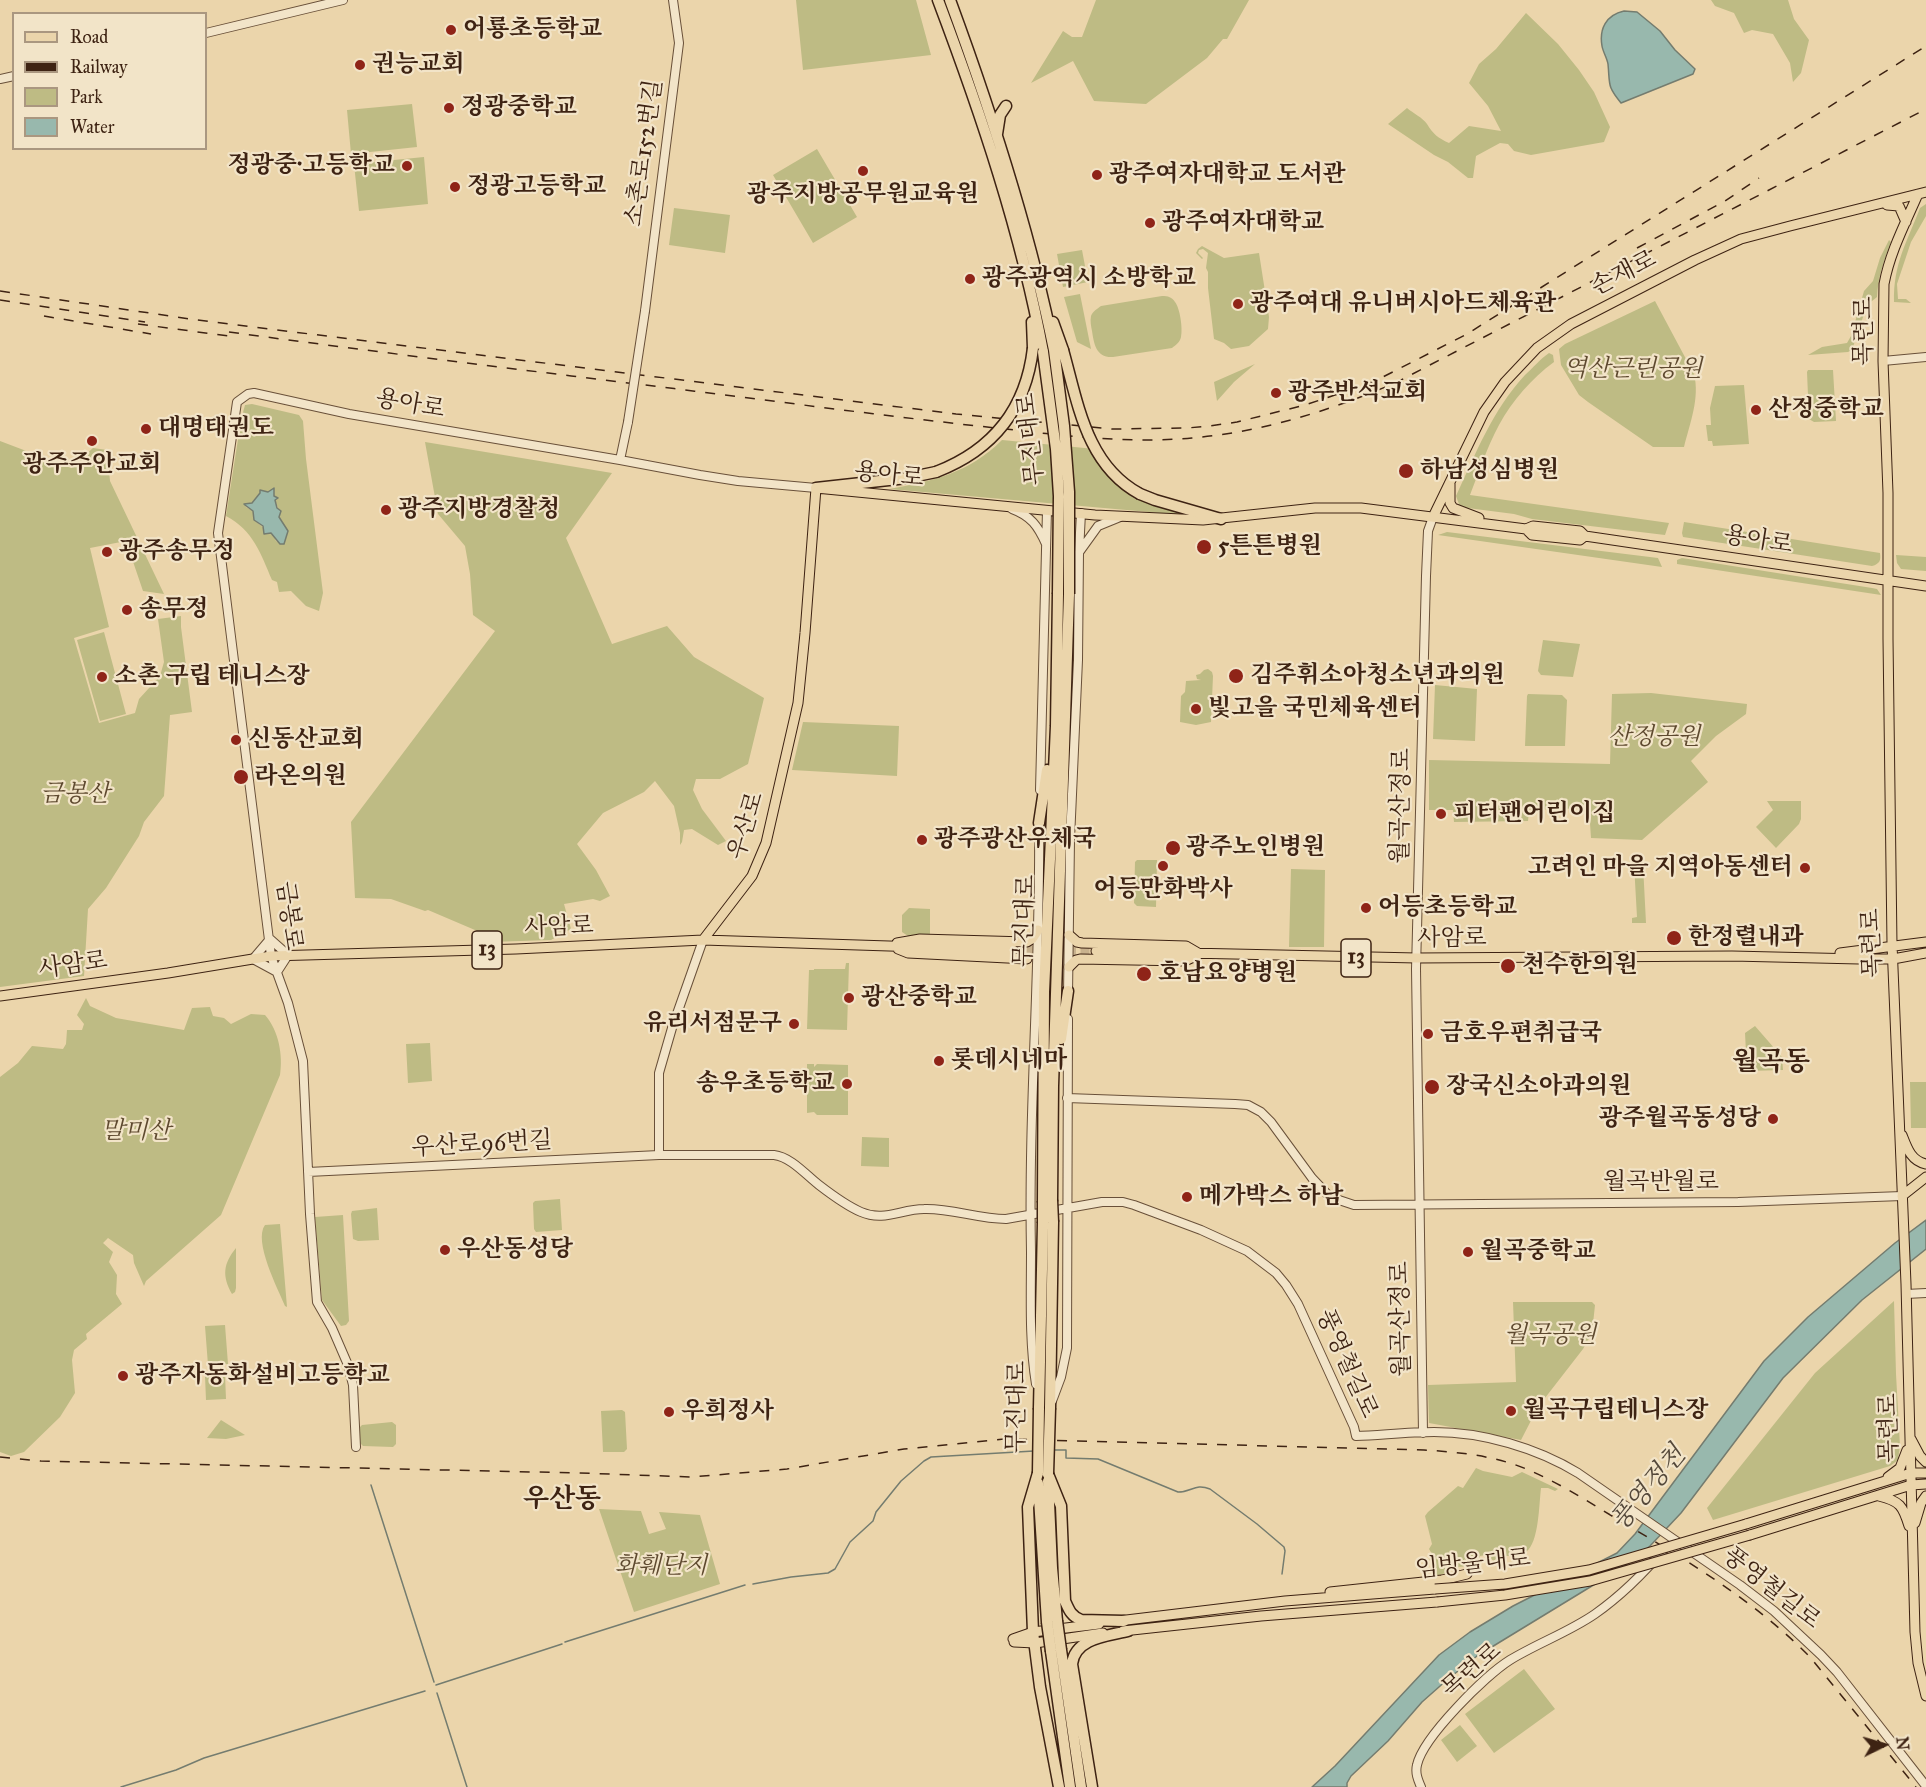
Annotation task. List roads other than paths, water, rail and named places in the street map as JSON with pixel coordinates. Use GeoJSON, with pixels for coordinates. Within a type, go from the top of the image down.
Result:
{"type":"FeatureCollection","features":[{"type":"Feature","properties":{"kind":"highway"},"geometry":{"type":"LineString","coordinates":[[938,0],[972,95],[1022,259],[1033,328],[1048,350],[1083,419],[1093,447],[1112,472],[1131,489],[1155,500],[1221,519]]}},
{"type":"Feature","properties":{"kind":"highway","name":"무진대로"},"geometry":{"type":"LineString","coordinates":[[950,0],[986,100],[1042,291],[1048,350],[1064,594],[1064,763],[1048,1201]]}},
{"type":"Feature","properties":{"kind":"highway"},"geometry":{"type":"LineString","coordinates":[[986,100],[996,108],[1006,106],[1000,115],[996,136]]}},
{"type":"Feature","properties":{"kind":"highway"},"geometry":{"type":"LineString","coordinates":[[816,488],[908,478],[936,472],[978,450],[996,434],[1016,408],[1027,382],[1048,350]]}},
{"type":"Feature","properties":{"kind":"highway","name":"무진대로"},"geometry":{"type":"LineString","coordinates":[[1064,594],[1043,928],[1048,1201],[1043,1474],[1052,1622],[1081,1787]]}},
{"type":"Feature","properties":{"kind":"highway"},"geometry":{"type":"LineString","coordinates":[[1040,823],[1056,726]]}},
{"type":"Feature","properties":{"kind":"highway"},"geometry":{"type":"LineString","coordinates":[[1064,763],[1071,801]]}},
{"type":"Feature","properties":{"kind":"highway"},"geometry":{"type":"LineString","coordinates":[[1040,895],[1043,928]]}},
{"type":"Feature","properties":{"kind":"highway"},"geometry":{"type":"LineString","coordinates":[[1037,973],[1044,992]]}},
{"type":"Feature","properties":{"kind":"highway"},"geometry":{"type":"LineString","coordinates":[[1053,1086],[1068,991]]}},
{"type":"Feature","properties":{"kind":"highway"},"geometry":{"type":"LineString","coordinates":[[1043,1474],[1060,1506],[1065,1601],[1068,1610],[1074,1617],[1081,1620],[1126,1626]]}},
{"type":"Feature","properties":{"kind":"highway"},"geometry":{"type":"LineString","coordinates":[[1043,1474],[1028,1507],[1034,1637],[1040,1687],[1059,1787]]}},
{"type":"Feature","properties":{"kind":"highway"},"geometry":{"type":"LineString","coordinates":[[1092,1787],[1072,1664],[1073,1655],[1079,1647],[1086,1643],[1126,1626]]}},
{"type":"Feature","properties":{"kind":"highway","name":"무진대로"},"geometry":{"type":"LineString","coordinates":[[1056,1650],[1070,1787]]}},
{"type":"Feature","properties":{"kind":"highway"},"geometry":{"type":"LineString","coordinates":[[1028,1653],[1037,1659]]}},
{"type":"Feature","properties":{"kind":"main road","name":"손재로"},"geometry":{"type":"LineString","coordinates":[[1433,517],[1484,412],[1505,382],[1537,348],[1571,324],[1741,239],[1922,193]]}},
{"type":"Feature","properties":{"kind":"main road","name":"목련로"},"geometry":{"type":"LineString","coordinates":[[1922,193],[1890,258],[1884,284],[1883,360],[1888,493],[1892,948],[1906,1284],[1916,1649],[1926,1696]]}},
{"type":"Feature","properties":{"kind":"main road"},"geometry":{"type":"LineString","coordinates":[[1875,205],[1899,206],[1906,222]]}},
{"type":"Feature","properties":{"kind":"main road"},"geometry":{"type":"LineString","coordinates":[[1450,481],[1450,503],[1453,508],[1501,525]]}},
{"type":"Feature","properties":{"kind":"main road","name":"용아로"},"geometry":{"type":"LineString","coordinates":[[816,488],[1006,507],[1203,520],[1337,507],[1526,529],[1533,526],[1580,531],[1585,536],[1926,586]]}},
{"type":"Feature","properties":{"kind":"main road","name":"우산로"},"geometry":{"type":"LineString","coordinates":[[703,940],[752,876],[766,843],[798,703],[816,488]]}},
{"type":"Feature","properties":{"kind":"main road"},"geometry":{"type":"LineString","coordinates":[[1028,959],[1014,950],[920,939],[898,942],[893,946],[908,953],[1014,950],[1029,941],[1043,928]]}},
{"type":"Feature","properties":{"kind":"main road"},"geometry":{"type":"LineString","coordinates":[[1069,935],[1077,942],[1186,946],[1200,954]]}},
{"type":"Feature","properties":{"kind":"main road","name":"사암로"},"geometry":{"type":"LineString","coordinates":[[0,996],[271,956],[516,949],[703,940],[893,946]]}},
{"type":"Feature","properties":{"kind":"main road","name":"사암로"},"geometry":{"type":"LineString","coordinates":[[1808,957],[1926,942]]}},
{"type":"Feature","properties":{"kind":"main road"},"geometry":{"type":"LineString","coordinates":[[1087,959],[1084,951],[1088,943]]}},
{"type":"Feature","properties":{"kind":"main road","name":"사암로"},"geometry":{"type":"LineString","coordinates":[[1096,951],[1417,958],[1808,957],[1875,959],[1922,953]]}},
{"type":"Feature","properties":{"kind":"main road"},"geometry":{"type":"LineString","coordinates":[[1894,978],[1905,962],[1922,953]]}},
{"type":"Feature","properties":{"kind":"main road"},"geometry":{"type":"LineString","coordinates":[[1069,967],[1076,960],[1185,961],[1200,954]]}},
{"type":"Feature","properties":{"kind":"main road"},"geometry":{"type":"LineString","coordinates":[[1875,959],[1885,963],[1891,969],[1894,978]]}},
{"type":"Feature","properties":{"kind":"main road"},"geometry":{"type":"LineString","coordinates":[[1899,1126],[1910,1153],[1915,1160],[1926,1164]]}},
{"type":"Feature","properties":{"kind":"main road"},"geometry":{"type":"LineString","coordinates":[[1902,1196],[1926,1177]]}},
{"type":"Feature","properties":{"kind":"main road"},"geometry":{"type":"LineString","coordinates":[[1910,1436],[1920,1456],[1926,1462]]}},
{"type":"Feature","properties":{"kind":"main road"},"geometry":{"type":"LineString","coordinates":[[1876,1484],[1900,1468],[1910,1436]]}},
{"type":"Feature","properties":{"kind":"main road","name":"임방울대로"},"geometry":{"type":"LineString","coordinates":[[1014,1641],[1285,1601],[1434,1585],[1505,1584],[1589,1570],[1911,1473],[1926,1473]]}},
{"type":"Feature","properties":{"kind":"main road"},"geometry":{"type":"LineString","coordinates":[[1877,1496],[1911,1485],[1926,1484]]}},
{"type":"Feature","properties":{"kind":"main road"},"geometry":{"type":"LineString","coordinates":[[1877,1496],[1894,1501],[1901,1506],[1912,1537]]}},
{"type":"Feature","properties":{"kind":"main road","name":"임방울대로"},"geometry":{"type":"LineString","coordinates":[[1126,1626],[1437,1602],[1505,1595],[1590,1581],[1877,1496]]}},
{"type":"Feature","properties":{"kind":"main road"},"geometry":{"type":"LineString","coordinates":[[1912,1537],[1918,1509],[1926,1496]]}},
{"type":"Feature","properties":{"kind":"main road"},"geometry":{"type":"LineString","coordinates":[[1434,1585],[1467,1574]]}},
{"type":"Feature","properties":{"kind":"street"},"geometry":{"type":"LineString","coordinates":[[207,33],[343,0]]}},
{"type":"Feature","properties":{"kind":"street","name":"소촌로152번길"},"geometry":{"type":"LineString","coordinates":[[620,460],[645,311],[679,43],[673,0]]}},
{"type":"Feature","properties":{"kind":"street"},"geometry":{"type":"LineString","coordinates":[[1883,360],[1926,357]]}},
{"type":"Feature","properties":{"kind":"street","name":"용아로"},"geometry":{"type":"LineString","coordinates":[[254,393],[350,414],[738,481],[816,488]]}},
{"type":"Feature","properties":{"kind":"street","name":"금봉로"},"geometry":{"type":"LineString","coordinates":[[254,393],[248,394],[237,402],[218,533],[271,956],[288,1004],[303,1061],[317,1302],[332,1328],[348,1365],[353,1385],[356,1447]]}},
{"type":"Feature","properties":{"kind":"street"},"geometry":{"type":"LineString","coordinates":[[1006,507],[1022,512],[1031,518],[1040,531],[1047,548],[1065,537],[1072,537],[1077,540],[1079,552]]}},
{"type":"Feature","properties":{"kind":"street","name":"무진대로"},"geometry":{"type":"LineString","coordinates":[[1040,895],[1047,510]]}},
{"type":"Feature","properties":{"kind":"street","name":"무진대로"},"geometry":{"type":"LineString","coordinates":[[1045,1408],[1061,1377],[1067,1348],[1067,1098],[1071,801],[1082,513]]}},
{"type":"Feature","properties":{"kind":"street"},"geometry":{"type":"LineString","coordinates":[[1079,552],[1098,526],[1122,516]]}},
{"type":"Feature","properties":{"kind":"street","name":"월곡산정로"},"geometry":{"type":"LineString","coordinates":[[1423,1432],[1417,958],[1425,592],[1428,531],[1433,517]]}},
{"type":"Feature","properties":{"kind":"street","name":"무진대로"},"geometry":{"type":"LineString","coordinates":[[1043,928],[1037,973],[1030,1215],[1032,1348],[1045,1408]]}},
{"type":"Feature","properties":{"kind":"street"},"geometry":{"type":"LineString","coordinates":[[270,939],[288,956],[277,972],[253,959],[270,939]]}},
{"type":"Feature","properties":{"kind":"street","name":"우산로"},"geometry":{"type":"LineString","coordinates":[[659,1155],[659,1073],[703,940]]}},
{"type":"Feature","properties":{"kind":"street"},"geometry":{"type":"LineString","coordinates":[[1028,959],[1037,973]]}},
{"type":"Feature","properties":{"kind":"street"},"geometry":{"type":"LineString","coordinates":[[1067,1098],[1243,1104],[1258,1110],[1271,1122],[1312,1178],[1330,1197],[1354,1205],[1420,1205]]}},
{"type":"Feature","properties":{"kind":"street","name":"우산로96번길"},"geometry":{"type":"LineString","coordinates":[[308,1172],[659,1155],[779,1156],[851,1207],[870,1216],[892,1216],[925,1208],[991,1219],[1006,1219],[1068,1208]]}},
{"type":"Feature","properties":{"kind":"street","name":"월곡반월로"},"geometry":{"type":"LineString","coordinates":[[1420,1205],[1738,1202],[1902,1196]]}},
{"type":"Feature","properties":{"kind":"street","name":"풍영철길로"},"geometry":{"type":"LineString","coordinates":[[1068,1208],[1102,1202],[1123,1202],[1202,1230],[1247,1251],[1276,1273],[1298,1304],[1354,1426],[1356,1436],[1423,1432],[1466,1435],[1496,1441],[1534,1452],[1569,1468],[1640,1515],[1698,1560],[1703,1560],[1774,1611],[1821,1655],[1837,1672],[1926,1786]]}},
{"type":"Feature","properties":{"kind":"street"},"geometry":{"type":"LineString","coordinates":[[1906,1294],[1926,1293]]}},
{"type":"Feature","properties":{"kind":"street","name":"목련로"},"geometry":{"type":"LineString","coordinates":[[1421,1787],[1416,1770],[1420,1756],[1450,1715],[1476,1688],[1511,1659],[1593,1616],[1618,1598],[1673,1542]]}},
{"type":"Feature","properties":{"kind":"water"},"geometry":{"type":"Polygon","coordinates":[[[1624,11],[1637,12],[1660,31],[1675,50],[1695,69],[1693,74],[1621,103],[1610,85],[1608,64],[1601,40],[1608,19],[1624,11]]]}},
{"type":"Feature","properties":{"kind":"water"},"geometry":{"type":"Polygon","coordinates":[[[274,488],[274,496],[278,498],[275,500],[277,508],[281,511],[279,517],[288,531],[284,544],[280,544],[271,533],[264,534],[263,526],[254,520],[253,511],[244,504],[252,503],[260,490],[268,492],[274,488]]]}},
{"type":"Feature","properties":{"kind":"water"},"geometry":{"type":"Polygon","coordinates":[[[1926,1220],[1926,1249],[1862,1300],[1783,1378],[1681,1513],[1650,1546],[1623,1567],[1477,1656],[1448,1679],[1422,1702],[1388,1741],[1351,1776],[1347,1787],[1312,1787],[1335,1766],[1439,1655],[1470,1632],[1513,1606],[1617,1553],[1635,1534],[1764,1361],[1808,1317],[1895,1243],[1926,1220]]]}},
{"type":"Feature","properties":{"kind":"waterway"},"geometry":{"type":"LineString","coordinates":[[1054,1450],[1066,1450],[1066,1458],[1098,1459],[1178,1492],[1197,1487],[1210,1489],[1284,1547],[1282,1574]]}},
{"type":"Feature","properties":{"kind":"waterway"},"geometry":{"type":"LineString","coordinates":[[753,1584],[828,1573],[835,1569],[850,1542],[873,1521],[876,1512],[901,1481],[931,1457],[1034,1451]]}},
{"type":"Feature","properties":{"kind":"waterway"},"geometry":{"type":"LineString","coordinates":[[371,1485],[434,1682]]}},
{"type":"Feature","properties":{"kind":"waterway"},"geometry":{"type":"LineString","coordinates":[[565,1642],[745,1585]]}},
{"type":"Feature","properties":{"kind":"waterway"},"geometry":{"type":"LineString","coordinates":[[436,1685],[562,1644]]}},
{"type":"Feature","properties":{"kind":"waterway"},"geometry":{"type":"LineString","coordinates":[[121,1787],[176,1770],[204,1758],[425,1691]]}},
{"type":"Feature","properties":{"kind":"waterway"},"geometry":{"type":"LineString","coordinates":[[437,1693],[467,1787]]}},
{"type":"Feature","properties":{"kind":"tunnel"},"geometry":{"type":"LineString","coordinates":[[1013,950],[1096,951]]}},
{"type":"Feature","properties":{"kind":"railway"},"geometry":{"type":"LineString","coordinates":[[0,291],[197,320],[956,414],[1112,429],[1210,426],[1237,422],[1305,405],[1356,388],[1375,381],[1467,334],[1926,46]]}},
{"type":"Feature","properties":{"kind":"railway"},"geometry":{"type":"LineString","coordinates":[[229,332],[857,412],[1045,433],[1143,440],[1218,435],[1297,418],[1348,402],[1397,382],[1926,109]]}},
{"type":"Feature","properties":{"kind":"railway"},"geometry":{"type":"LineString","coordinates":[[1637,248],[1725,201],[1759,178]]}},
{"type":"Feature","properties":{"kind":"railway"},"geometry":{"type":"LineString","coordinates":[[0,300],[145,322]]}},
{"type":"Feature","properties":{"kind":"railway"},"geometry":{"type":"LineString","coordinates":[[44,316],[151,334]]}},
{"type":"Feature","properties":{"kind":"railway"},"geometry":{"type":"LineString","coordinates":[[138,324],[236,337]]}},
{"type":"Feature","properties":{"kind":"railway"},"geometry":{"type":"LineString","coordinates":[[0,1457],[41,1461],[692,1477],[787,1469],[904,1449],[1004,1439],[1424,1450],[1478,1456],[1505,1462],[1543,1476],[1672,1552],[1744,1600],[1810,1657],[1916,1787]]}},
{"type":"Feature","properties":{"kind":"place","name":"어룡초등학교"},"geometry":{"type":"Point","coordinates":[451,30]}},
{"type":"Feature","properties":{"kind":"place","name":"권능교회"},"geometry":{"type":"Point","coordinates":[360,65]}},
{"type":"Feature","properties":{"kind":"place","name":"정광중학교"},"geometry":{"type":"Point","coordinates":[449,108]}},
{"type":"Feature","properties":{"kind":"place","name":"정광중·고등학교"},"geometry":{"type":"Point","coordinates":[407,166]}},
{"type":"Feature","properties":{"kind":"place","name":"광주지방공무원교육원"},"geometry":{"type":"Point","coordinates":[863,171]}},
{"type":"Feature","properties":{"kind":"place","name":"광주여자대학교 도서관"},"geometry":{"type":"Point","coordinates":[1097,175]}},
{"type":"Feature","properties":{"kind":"place","name":"정광고등학교"},"geometry":{"type":"Point","coordinates":[455,187]}},
{"type":"Feature","properties":{"kind":"place","name":"광주여자대학교"},"geometry":{"type":"Point","coordinates":[1150,223]}},
{"type":"Feature","properties":{"kind":"place","name":"광주광역시 소방학교"},"geometry":{"type":"Point","coordinates":[970,279]}},
{"type":"Feature","properties":{"kind":"place","name":"광주여대 유니버시아드체육관"},"geometry":{"type":"Point","coordinates":[1238,304]}},
{"type":"Feature","properties":{"kind":"place","name":"광주반석교회"},"geometry":{"type":"Point","coordinates":[1276,393]}},
{"type":"Feature","properties":{"kind":"place","name":"산정중학교"},"geometry":{"type":"Point","coordinates":[1756,410]}},
{"type":"Feature","properties":{"kind":"place","name":"대명태권도"},"geometry":{"type":"Point","coordinates":[146,429]}},
{"type":"Feature","properties":{"kind":"place","name":"광주주안교회"},"geometry":{"type":"Point","coordinates":[92,441]}},
{"type":"Feature","properties":{"kind":"place","name":"하남성심병원"},"geometry":{"type":"Point","coordinates":[1406,471]}},
{"type":"Feature","properties":{"kind":"place","name":"광주지방경찰청"},"geometry":{"type":"Point","coordinates":[386,510]}},
{"type":"Feature","properties":{"kind":"place","name":"5튼튼병원"},"geometry":{"type":"Point","coordinates":[1204,547]}},
{"type":"Feature","properties":{"kind":"place","name":"광주송무정"},"geometry":{"type":"Point","coordinates":[107,552]}},
{"type":"Feature","properties":{"kind":"place","name":"송무정"},"geometry":{"type":"Point","coordinates":[127,610]}},
{"type":"Feature","properties":{"kind":"place","name":"김주휘소아청소년과의원"},"geometry":{"type":"Point","coordinates":[1236,676]}},
{"type":"Feature","properties":{"kind":"place","name":"소촌 구립 테니스장"},"geometry":{"type":"Point","coordinates":[102,677]}},
{"type":"Feature","properties":{"kind":"place","name":"빛고을 국민체육센터"},"geometry":{"type":"Point","coordinates":[1196,709]}},
{"type":"Feature","properties":{"kind":"place","name":"신동산교회"},"geometry":{"type":"Point","coordinates":[236,740]}},
{"type":"Feature","properties":{"kind":"place","name":"라온의원"},"geometry":{"type":"Point","coordinates":[241,777]}},
{"type":"Feature","properties":{"kind":"place","name":"피터팬어린이집"},"geometry":{"type":"Point","coordinates":[1441,814]}},
{"type":"Feature","properties":{"kind":"place","name":"광주광산우체국"},"geometry":{"type":"Point","coordinates":[922,840]}},
{"type":"Feature","properties":{"kind":"place","name":"광주노인병원"},"geometry":{"type":"Point","coordinates":[1173,848]}},
{"type":"Feature","properties":{"kind":"place","name":"어등만화박사"},"geometry":{"type":"Point","coordinates":[1163,866]}},
{"type":"Feature","properties":{"kind":"place","name":"고려인 마을 지역아동센터"},"geometry":{"type":"Point","coordinates":[1805,868]}},
{"type":"Feature","properties":{"kind":"place","name":"어등초등학교"},"geometry":{"type":"Point","coordinates":[1366,908]}},
{"type":"Feature","properties":{"kind":"place","name":"한정렬내과"},"geometry":{"type":"Point","coordinates":[1674,938]}},
{"type":"Feature","properties":{"kind":"place","name":"천수한의원"},"geometry":{"type":"Point","coordinates":[1508,966]}},
{"type":"Feature","properties":{"kind":"place","name":"호남요양병원"},"geometry":{"type":"Point","coordinates":[1144,974]}},
{"type":"Feature","properties":{"kind":"place","name":"광산중학교"},"geometry":{"type":"Point","coordinates":[849,998]}},
{"type":"Feature","properties":{"kind":"place","name":"유리서점문구"},"geometry":{"type":"Point","coordinates":[794,1024]}},
{"type":"Feature","properties":{"kind":"place","name":"금호우편취급국"},"geometry":{"type":"Point","coordinates":[1428,1034]}},
{"type":"Feature","properties":{"kind":"place","name":"롯데시네마"},"geometry":{"type":"Point","coordinates":[939,1061]}},
{"type":"Feature","properties":{"kind":"place","name":"송우초등학교"},"geometry":{"type":"Point","coordinates":[847,1084]}},
{"type":"Feature","properties":{"kind":"place","name":"장국신소아과의원"},"geometry":{"type":"Point","coordinates":[1432,1087]}},
{"type":"Feature","properties":{"kind":"place","name":"광주월곡동성당"},"geometry":{"type":"Point","coordinates":[1773,1119]}},
{"type":"Feature","properties":{"kind":"place","name":"메가박스 하남"},"geometry":{"type":"Point","coordinates":[1187,1197]}},
{"type":"Feature","properties":{"kind":"place","name":"우산동성당"},"geometry":{"type":"Point","coordinates":[445,1250]}},
{"type":"Feature","properties":{"kind":"place","name":"월곡중학교"},"geometry":{"type":"Point","coordinates":[1468,1252]}},
{"type":"Feature","properties":{"kind":"place","name":"광주자동화설비고등학교"},"geometry":{"type":"Point","coordinates":[123,1376]}},
{"type":"Feature","properties":{"kind":"place","name":"월곡구립테니스장"},"geometry":{"type":"Point","coordinates":[1511,1411]}},
{"type":"Feature","properties":{"kind":"place","name":"우희정사"},"geometry":{"type":"Point","coordinates":[669,1412]}},
{"type":"Feature","properties":{"kind":"district","name":"월곡동"},"geometry":{"type":"Point","coordinates":[1771,1063]}},
{"type":"Feature","properties":{"kind":"district","name":"우산동"},"geometry":{"type":"Point","coordinates":[562,1500]}},
{"type":"Feature","properties":{"kind":"park label","name":"역산근린공원"},"geometry":{"type":"Point","coordinates":[1633,370]}},
{"type":"Feature","properties":{"kind":"park label","name":"산정공원"},"geometry":{"type":"Point","coordinates":[1654,738]}},
{"type":"Feature","properties":{"kind":"park label","name":"금봉산"},"geometry":{"type":"Point","coordinates":[75,795]}},
{"type":"Feature","properties":{"kind":"park label","name":"말미산"},"geometry":{"type":"Point","coordinates":[136,1132]}},
{"type":"Feature","properties":{"kind":"park label","name":"월곡공원"},"geometry":{"type":"Point","coordinates":[1550,1336]}},
{"type":"Feature","properties":{"kind":"park label","name":"화훼단지"},"geometry":{"type":"Point","coordinates":[661,1567]}},
{"type":"Feature","properties":{"kind":"water label","name":"풍영정천"},"geometry":{"type":"Point","coordinates":[1649,1489]}}]}
